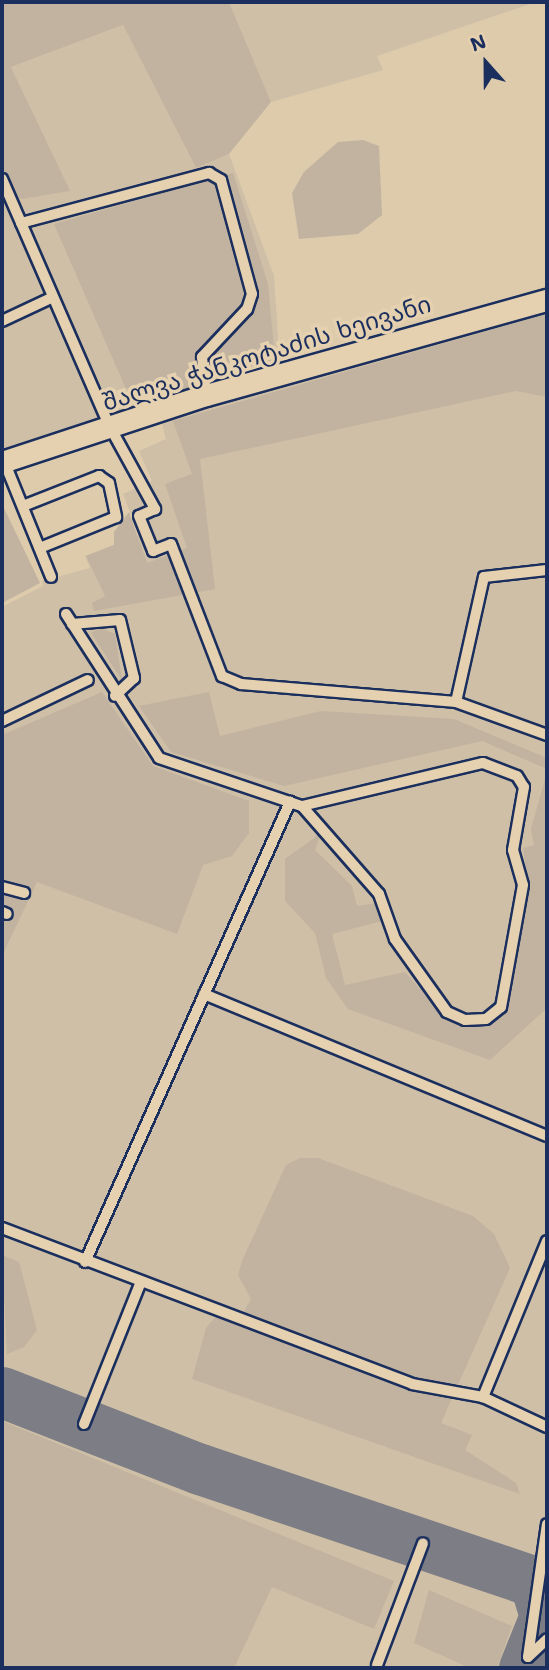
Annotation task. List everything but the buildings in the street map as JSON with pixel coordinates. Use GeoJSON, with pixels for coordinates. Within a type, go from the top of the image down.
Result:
{"type":"FeatureCollection","features":[{"type":"Feature","properties":{"kind":"street","name":"შალვა ჭანკოტაძის ხეივანი"},"geometry":{"type":"LineString","coordinates":[[3,461],[206,395],[547,300]]}},
{"type":"Feature","properties":{"kind":"lane"},"geometry":{"type":"LineString","coordinates":[[21,223],[209,173],[221,180],[252,294],[247,309],[202,357],[206,395]]}},
{"type":"Feature","properties":{"kind":"lane"},"geometry":{"type":"LineString","coordinates":[[2,179],[110,427],[155,509],[139,516],[153,551],[171,544],[222,676],[241,684],[456,702],[547,735]]}},
{"type":"Feature","properties":{"kind":"lane"},"geometry":{"type":"LineString","coordinates":[[2,321],[53,297]]}},
{"type":"Feature","properties":{"kind":"lane"},"geometry":{"type":"LineString","coordinates":[[3,461],[51,577]]}},
{"type":"Feature","properties":{"kind":"lane"},"geometry":{"type":"LineString","coordinates":[[23,506],[99,476],[109,483],[116,517],[40,548]]}},
{"type":"Feature","properties":{"kind":"lane"},"geometry":{"type":"LineString","coordinates":[[456,702],[484,577],[547,570]]}},
{"type":"Feature","properties":{"kind":"lane"},"geometry":{"type":"LineString","coordinates":[[115,696],[134,678],[120,620],[69,619],[115,696],[159,758],[302,806],[379,894],[395,939],[447,1012],[465,1020],[486,1019],[502,1007],[523,885],[513,850],[524,787],[517,776],[482,763],[302,806]]}},
{"type":"Feature","properties":{"kind":"lane"},"geometry":{"type":"LineString","coordinates":[[2,721],[88,680]]}},
{"type":"Feature","properties":{"kind":"lane"},"geometry":{"type":"LineString","coordinates":[[85,1262],[290,802]]}},
{"type":"Feature","properties":{"kind":"lane"},"geometry":{"type":"LineString","coordinates":[[2,887],[24,893]]}},
{"type":"Feature","properties":{"kind":"lane"},"geometry":{"type":"LineString","coordinates":[[204,994],[547,1136]]}},
{"type":"Feature","properties":{"kind":"lane"},"geometry":{"type":"LineString","coordinates":[[2,1228],[140,1284],[412,1384],[482,1397],[547,1427]]}},
{"type":"Feature","properties":{"kind":"lane"},"geometry":{"type":"LineString","coordinates":[[482,1397],[547,1241]]}},
{"type":"Feature","properties":{"kind":"lane"},"geometry":{"type":"LineString","coordinates":[[84,1424],[140,1284]]}},
{"type":"Feature","properties":{"kind":"lane"},"geometry":{"type":"LineString","coordinates":[[547,1524],[528,1657],[547,1639]]}},
{"type":"Feature","properties":{"kind":"lane"},"geometry":{"type":"LineString","coordinates":[[377,1665],[423,1544]]}},
{"type":"Feature","properties":{"kind":"shaded area"},"geometry":{"type":"Polygon","coordinates":[[[2,2],[229,2],[271,102],[229,154],[196,168],[123,25],[11,67],[70,191],[23,199],[2,195],[2,2]]]}},
{"type":"Feature","properties":{"kind":"shaded area"},"geometry":{"type":"Polygon","coordinates":[[[229,2],[536,2],[377,56],[383,70],[271,102],[229,2]]]}},
{"type":"Feature","properties":{"kind":"shaded area"},"geometry":{"type":"Polygon","coordinates":[[[123,25],[196,168],[229,154],[274,276],[280,367],[2,449],[2,195],[23,199],[69,191],[11,67],[123,25]]]}},
{"type":"Feature","properties":{"kind":"shaded area"},"geometry":{"type":"Polygon","coordinates":[[[363,140],[379,146],[382,215],[358,234],[299,239],[292,193],[304,172],[338,142],[363,140]]]}},
{"type":"Feature","properties":{"kind":"shaded area"},"geometry":{"type":"Polygon","coordinates":[[[233,173],[268,284],[275,359],[158,399],[148,381],[126,389],[54,224],[233,173]]]}},
{"type":"Feature","properties":{"kind":"shaded area"},"geometry":{"type":"Polygon","coordinates":[[[547,307],[547,1668],[2,1668],[2,607],[43,586],[42,581],[90,568],[85,556],[139,535],[123,494],[152,481],[139,451],[166,439],[162,424],[172,420],[171,412],[547,307]]]}},
{"type":"Feature","properties":{"kind":"shaded area"},"geometry":{"type":"Polygon","coordinates":[[[547,314],[547,397],[516,391],[200,459],[215,589],[94,611],[92,603],[105,596],[86,556],[114,545],[114,532],[129,512],[147,563],[187,548],[165,484],[192,474],[173,421],[547,314]]]}},
{"type":"Feature","properties":{"kind":"shaded area"},"geometry":{"type":"Polygon","coordinates":[[[2,504],[40,583],[2,603],[2,504]]]}},
{"type":"Feature","properties":{"kind":"shaded area"},"geometry":{"type":"Polygon","coordinates":[[[100,628],[115,634],[122,680],[91,633],[100,628]]]}},
{"type":"Feature","properties":{"kind":"shaded area"},"geometry":{"type":"Polygon","coordinates":[[[102,692],[153,766],[249,801],[249,833],[232,856],[203,865],[177,934],[37,882],[2,956],[2,735],[102,692]]]}},
{"type":"Feature","properties":{"kind":"shaded area"},"geometry":{"type":"Polygon","coordinates":[[[209,692],[220,736],[321,711],[454,719],[547,758],[547,769],[482,741],[284,786],[171,752],[139,706],[209,692]]]}},
{"type":"Feature","properties":{"kind":"shaded area"},"geometry":{"type":"Polygon","coordinates":[[[547,772],[547,1008],[490,1060],[348,1009],[326,978],[315,933],[285,901],[285,859],[321,833],[315,850],[352,886],[357,906],[377,903],[382,921],[332,934],[345,985],[405,972],[441,1013],[460,1024],[488,1020],[507,1001],[529,892],[523,848],[534,845],[531,829],[547,772]]]}},
{"type":"Feature","properties":{"kind":"shaded area"},"geometry":{"type":"Polygon","coordinates":[[[300,1158],[318,1158],[473,1216],[494,1234],[510,1268],[441,1423],[472,1435],[465,1450],[516,1483],[520,1494],[192,1379],[206,1328],[218,1314],[242,1315],[251,1299],[238,1275],[242,1261],[286,1165],[300,1158]]]}},
{"type":"Feature","properties":{"kind":"shaded area"},"geometry":{"type":"Polygon","coordinates":[[[2,1255],[19,1262],[37,1330],[24,1347],[7,1354],[2,1255]]]}},
{"type":"Feature","properties":{"kind":"shaded area"},"geometry":{"type":"Polygon","coordinates":[[[2,1421],[394,1581],[374,1629],[272,1587],[234,1668],[2,1668],[2,1421]]]}},
{"type":"Feature","properties":{"kind":"shaded area"},"geometry":{"type":"Polygon","coordinates":[[[429,1590],[512,1626],[497,1668],[470,1668],[414,1643],[429,1590]]]}},
{"type":"Feature","properties":{"kind":"taxiway"},"geometry":{"type":"LineString","coordinates":[[2,1392],[200,1469],[547,1586]]}},
{"type":"Feature","properties":{"kind":"taxiway"},"geometry":{"type":"LineString","coordinates":[[524,1668],[545,1616],[534,1581]]}}]}
